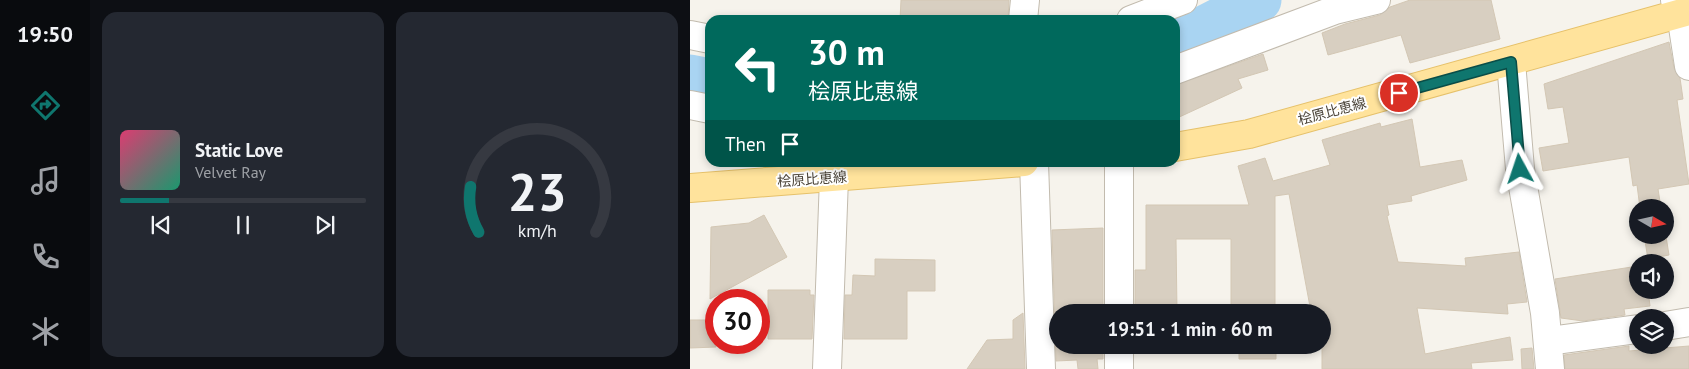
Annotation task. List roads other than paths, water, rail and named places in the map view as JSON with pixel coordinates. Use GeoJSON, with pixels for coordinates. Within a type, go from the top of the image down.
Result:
{"type":"FeatureCollection","features":[{"type":"Feature","properties":{"kind":"main road","name":"桧原比恵線"},"geometry":{"type":"LineString","coordinates":[[1180,146],[1249,134],[1511,62],[1682,8]]}},
{"type":"Feature","properties":{"kind":"main road","name":"桧原比恵線"},"geometry":{"type":"LineString","coordinates":[[690,188],[832,170],[904,167]]}},
{"type":"Feature","properties":{"kind":"street"},"geometry":{"type":"LineString","coordinates":[[1024,15],[1025,0]]}},
{"type":"Feature","properties":{"kind":"street"},"geometry":{"type":"LineString","coordinates":[[1144,15],[1183,0]]}},
{"type":"Feature","properties":{"kind":"street"},"geometry":{"type":"LineString","coordinates":[[1180,68],[1335,10],[1376,0]]}},
{"type":"Feature","properties":{"kind":"street"},"geometry":{"type":"LineString","coordinates":[[1682,8],[1689,66]]}},
{"type":"Feature","properties":{"kind":"street"},"geometry":{"type":"LineString","coordinates":[[690,35],[705,38]]}},
{"type":"Feature","properties":{"kind":"street"},"geometry":{"type":"LineString","coordinates":[[1511,62],[1520,169],[1549,340],[1550,369]]}},
{"type":"Feature","properties":{"kind":"street"},"geometry":{"type":"LineString","coordinates":[[690,105],[705,108]]}},
{"type":"Feature","properties":{"kind":"street"},"geometry":{"type":"LineString","coordinates":[[1034,167],[1041,369]]}},
{"type":"Feature","properties":{"kind":"street"},"geometry":{"type":"LineString","coordinates":[[1119,167],[1119,304]]}},
{"type":"Feature","properties":{"kind":"street"},"geometry":{"type":"LineString","coordinates":[[828,369],[832,170]]}},
{"type":"Feature","properties":{"kind":"street"},"geometry":{"type":"LineString","coordinates":[[1674,324],[1689,322]]}},
{"type":"Feature","properties":{"kind":"street"},"geometry":{"type":"LineString","coordinates":[[1549,340],[1629,330]]}},
{"type":"Feature","properties":{"kind":"street"},"geometry":{"type":"LineString","coordinates":[[1118,369],[1119,354]]}},
{"type":"Feature","properties":{"kind":"waterway"},"geometry":{"type":"LineString","coordinates":[[1180,40],[1259,0]]}},
{"type":"Feature","properties":{"kind":"waterway"},"geometry":{"type":"LineString","coordinates":[[690,77],[705,80]]}}]}
